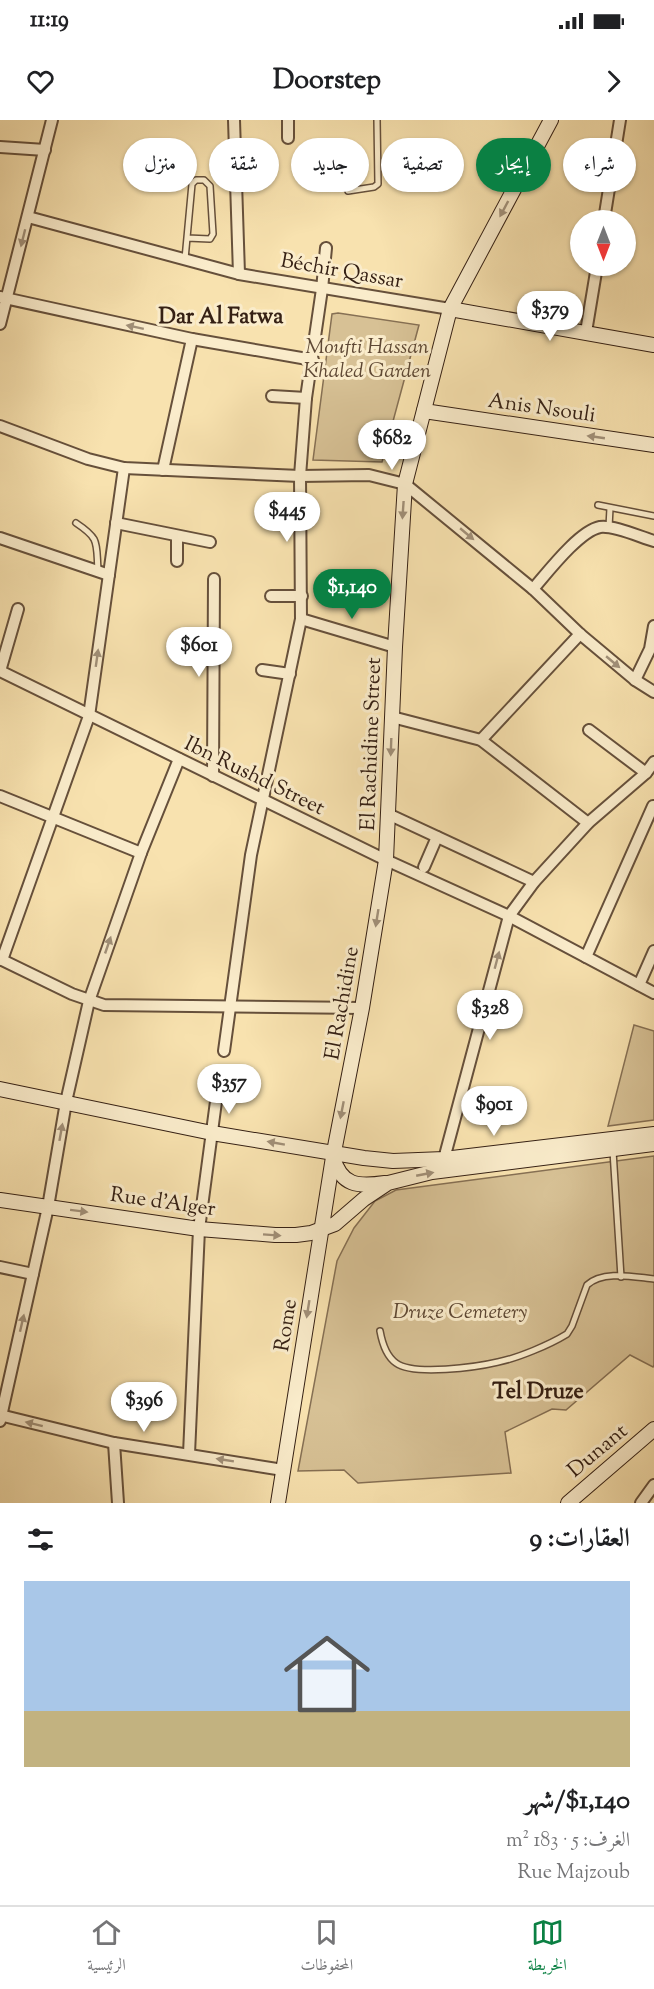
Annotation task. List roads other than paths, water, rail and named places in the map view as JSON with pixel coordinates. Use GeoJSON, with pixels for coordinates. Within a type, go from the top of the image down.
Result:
{"type":"FeatureCollection","features":[{"type":"Feature","properties":{"kind":"street"},"geometry":{"type":"LineString","coordinates":[[0,324],[4,298],[28,217],[52,120]]}},
{"type":"Feature","properties":{"kind":"street"},"geometry":{"type":"LineString","coordinates":[[234,120],[239,274]]}},
{"type":"Feature","properties":{"kind":"street"},"geometry":{"type":"LineString","coordinates":[[288,120],[288,138]]}},
{"type":"Feature","properties":{"kind":"street","name":"El Rachidine Street"},"geometry":{"type":"LineString","coordinates":[[387,861],[394,647],[405,484],[450,309],[551,120]]}},
{"type":"Feature","properties":{"kind":"street"},"geometry":{"type":"LineString","coordinates":[[606,210],[620,120]]}},
{"type":"Feature","properties":{"kind":"street"},"geometry":{"type":"LineString","coordinates":[[0,147],[45,150]]}},
{"type":"Feature","properties":{"kind":"street","name":"Béchir Qassar"},"geometry":{"type":"LineString","coordinates":[[28,217],[239,274],[654,345]]}},
{"type":"Feature","properties":{"kind":"street"},"geometry":{"type":"LineString","coordinates":[[224,1051],[251,855],[301,619],[300,476],[306,398],[313,360],[326,248]]}},
{"type":"Feature","properties":{"kind":"street"},"geometry":{"type":"LineString","coordinates":[[586,332],[595,276]]}},
{"type":"Feature","properties":{"kind":"street"},"geometry":{"type":"LineString","coordinates":[[4,298],[192,339],[313,360]]}},
{"type":"Feature","properties":{"kind":"street"},"geometry":{"type":"LineString","coordinates":[[164,470],[192,339]]}},
{"type":"Feature","properties":{"kind":"street"},"geometry":{"type":"LineString","coordinates":[[272,396],[306,398]]}},
{"type":"Feature","properties":{"kind":"street","name":"Anis Nsouli"},"geometry":{"type":"LineString","coordinates":[[424,411],[654,445]]}},
{"type":"Feature","properties":{"kind":"street"},"geometry":{"type":"LineString","coordinates":[[0,426],[88,459],[124,468],[300,476],[369,475],[405,484],[533,589],[580,634],[635,680],[654,692]]}},
{"type":"Feature","properties":{"kind":"street"},"geometry":{"type":"LineString","coordinates":[[124,468],[116,523],[104,574],[89,716],[1,959],[89,1001],[117,1006],[230,1005],[362,1008]]}},
{"type":"Feature","properties":{"kind":"street"},"geometry":{"type":"LineString","coordinates":[[116,523],[210,542]]}},
{"type":"Feature","properties":{"kind":"street"},"geometry":{"type":"LineString","coordinates":[[533,589],[562,554],[589,532],[599,527],[609,527],[654,541]]}},
{"type":"Feature","properties":{"kind":"street"},"geometry":{"type":"LineString","coordinates":[[177,536],[177,561]]}},
{"type":"Feature","properties":{"kind":"street"},"geometry":{"type":"LineString","coordinates":[[0,538],[104,574]]}},
{"type":"Feature","properties":{"kind":"street"},"geometry":{"type":"LineString","coordinates":[[213,776],[214,579]]}},
{"type":"Feature","properties":{"kind":"street"},"geometry":{"type":"LineString","coordinates":[[271,596],[302,596]]}},
{"type":"Feature","properties":{"kind":"street"},"geometry":{"type":"LineString","coordinates":[[0,671],[18,609]]}},
{"type":"Feature","properties":{"kind":"street"},"geometry":{"type":"LineString","coordinates":[[301,619],[394,647]]}},
{"type":"Feature","properties":{"kind":"street"},"geometry":{"type":"LineString","coordinates":[[635,680],[650,649],[654,626]]}},
{"type":"Feature","properties":{"kind":"street"},"geometry":{"type":"LineString","coordinates":[[481,740],[580,634]]}},
{"type":"Feature","properties":{"kind":"street"},"geometry":{"type":"LineString","coordinates":[[262,670],[290,674]]}},
{"type":"Feature","properties":{"kind":"street","name":"Ibn Rushd Street"},"geometry":{"type":"LineString","coordinates":[[0,671],[387,861],[509,916],[654,993]]}},
{"type":"Feature","properties":{"kind":"street"},"geometry":{"type":"LineString","coordinates":[[392,717],[481,740],[588,823]]}},
{"type":"Feature","properties":{"kind":"street"},"geometry":{"type":"LineString","coordinates":[[589,730],[646,773]]}},
{"type":"Feature","properties":{"kind":"street"},"geometry":{"type":"LineString","coordinates":[[179,759],[141,853],[89,1001],[66,1102],[48,1208],[0,1417],[114,1443],[283,1470]]}},
{"type":"Feature","properties":{"kind":"street"},"geometry":{"type":"LineString","coordinates":[[444,1159],[509,916],[534,882],[588,823],[646,773],[654,762]]}},
{"type":"Feature","properties":{"kind":"street"},"geometry":{"type":"LineString","coordinates":[[0,796],[141,853]]}},
{"type":"Feature","properties":{"kind":"street"},"geometry":{"type":"LineString","coordinates":[[585,957],[654,806]]}},
{"type":"Feature","properties":{"kind":"street"},"geometry":{"type":"LineString","coordinates":[[388,814],[534,882]]}},
{"type":"Feature","properties":{"kind":"street"},"geometry":{"type":"LineString","coordinates":[[424,867],[437,837]]}},
{"type":"Feature","properties":{"kind":"street","name":"El Rachidine"},"geometry":{"type":"LineString","coordinates":[[333,1155],[362,1008],[387,861]]}},
{"type":"Feature","properties":{"kind":"street"},"geometry":{"type":"LineString","coordinates":[[639,985],[654,951]]}},
{"type":"Feature","properties":{"kind":"street"},"geometry":{"type":"LineString","coordinates":[[0,1089],[333,1155],[393,1161],[444,1159],[629,1142],[654,1144]]}},
{"type":"Feature","properties":{"kind":"street"},"geometry":{"type":"LineString","coordinates":[[189,1454],[199,1229],[217,1094]]}},
{"type":"Feature","properties":{"kind":"street"},"geometry":{"type":"LineString","coordinates":[[333,1155],[341,1175],[352,1182],[363,1185],[388,1183],[432,1172],[613,1149],[654,1134]]}},
{"type":"Feature","properties":{"kind":"street","name":"Rome"},"geometry":{"type":"LineString","coordinates":[[278,1503],[333,1155]]}},
{"type":"Feature","properties":{"kind":"street"},"geometry":{"type":"LineString","coordinates":[[321,1231],[335,1224],[364,1199],[388,1183]]}},
{"type":"Feature","properties":{"kind":"street","name":"Rue d'Alger"},"geometry":{"type":"LineString","coordinates":[[0,1200],[199,1229],[286,1236],[321,1231]]}},
{"type":"Feature","properties":{"kind":"street"},"geometry":{"type":"LineString","coordinates":[[0,1267],[33,1274]]}},
{"type":"Feature","properties":{"kind":"street","name":"Dunant"},"geometry":{"type":"LineString","coordinates":[[568,1503],[654,1429]]}},
{"type":"Feature","properties":{"kind":"street"},"geometry":{"type":"LineString","coordinates":[[114,1443],[118,1503]]}},
{"type":"Feature","properties":{"kind":"street"},"geometry":{"type":"LineString","coordinates":[[641,1503],[654,1485]]}},
{"type":"Feature","properties":{"kind":"lane"},"geometry":{"type":"LineString","coordinates":[[369,188],[378,184],[377,120]]}},
{"type":"Feature","properties":{"kind":"lane"},"geometry":{"type":"LineString","coordinates":[[185,259],[192,184],[196,180],[204,180],[210,186],[213,234],[210,239],[187,238]]}},
{"type":"Feature","properties":{"kind":"lane"},"geometry":{"type":"LineString","coordinates":[[598,505],[654,516]]}},
{"type":"Feature","properties":{"kind":"lane"},"geometry":{"type":"LineString","coordinates":[[609,527],[610,508]]}},
{"type":"Feature","properties":{"kind":"lane"},"geometry":{"type":"LineString","coordinates":[[76,523],[92,533],[104,574]]}},
{"type":"Feature","properties":{"kind":"lane"},"geometry":{"type":"LineString","coordinates":[[613,1149],[621,1277]]}},
{"type":"Feature","properties":{"kind":"lane"},"geometry":{"type":"LineString","coordinates":[[380,1331],[389,1356],[396,1364],[404,1367],[435,1370],[499,1362],[567,1334],[587,1284],[602,1278],[654,1279]]}},
{"type":"Feature","properties":{"kind":"district","name":"Dar Al Fatwa"},"geometry":{"type":"Point","coordinates":[221,315]}},
{"type":"Feature","properties":{"kind":"district","name":"Tel Druze"},"geometry":{"type":"Point","coordinates":[538,1390]}},
{"type":"Feature","properties":{"kind":"park label","name":"Moufti Hassan Khaled Garden"},"geometry":{"type":"Point","coordinates":[367,358]}},
{"type":"Feature","properties":{"kind":"park label","name":"Druze Cemetery"},"geometry":{"type":"Point","coordinates":[460,1311]}}]}
